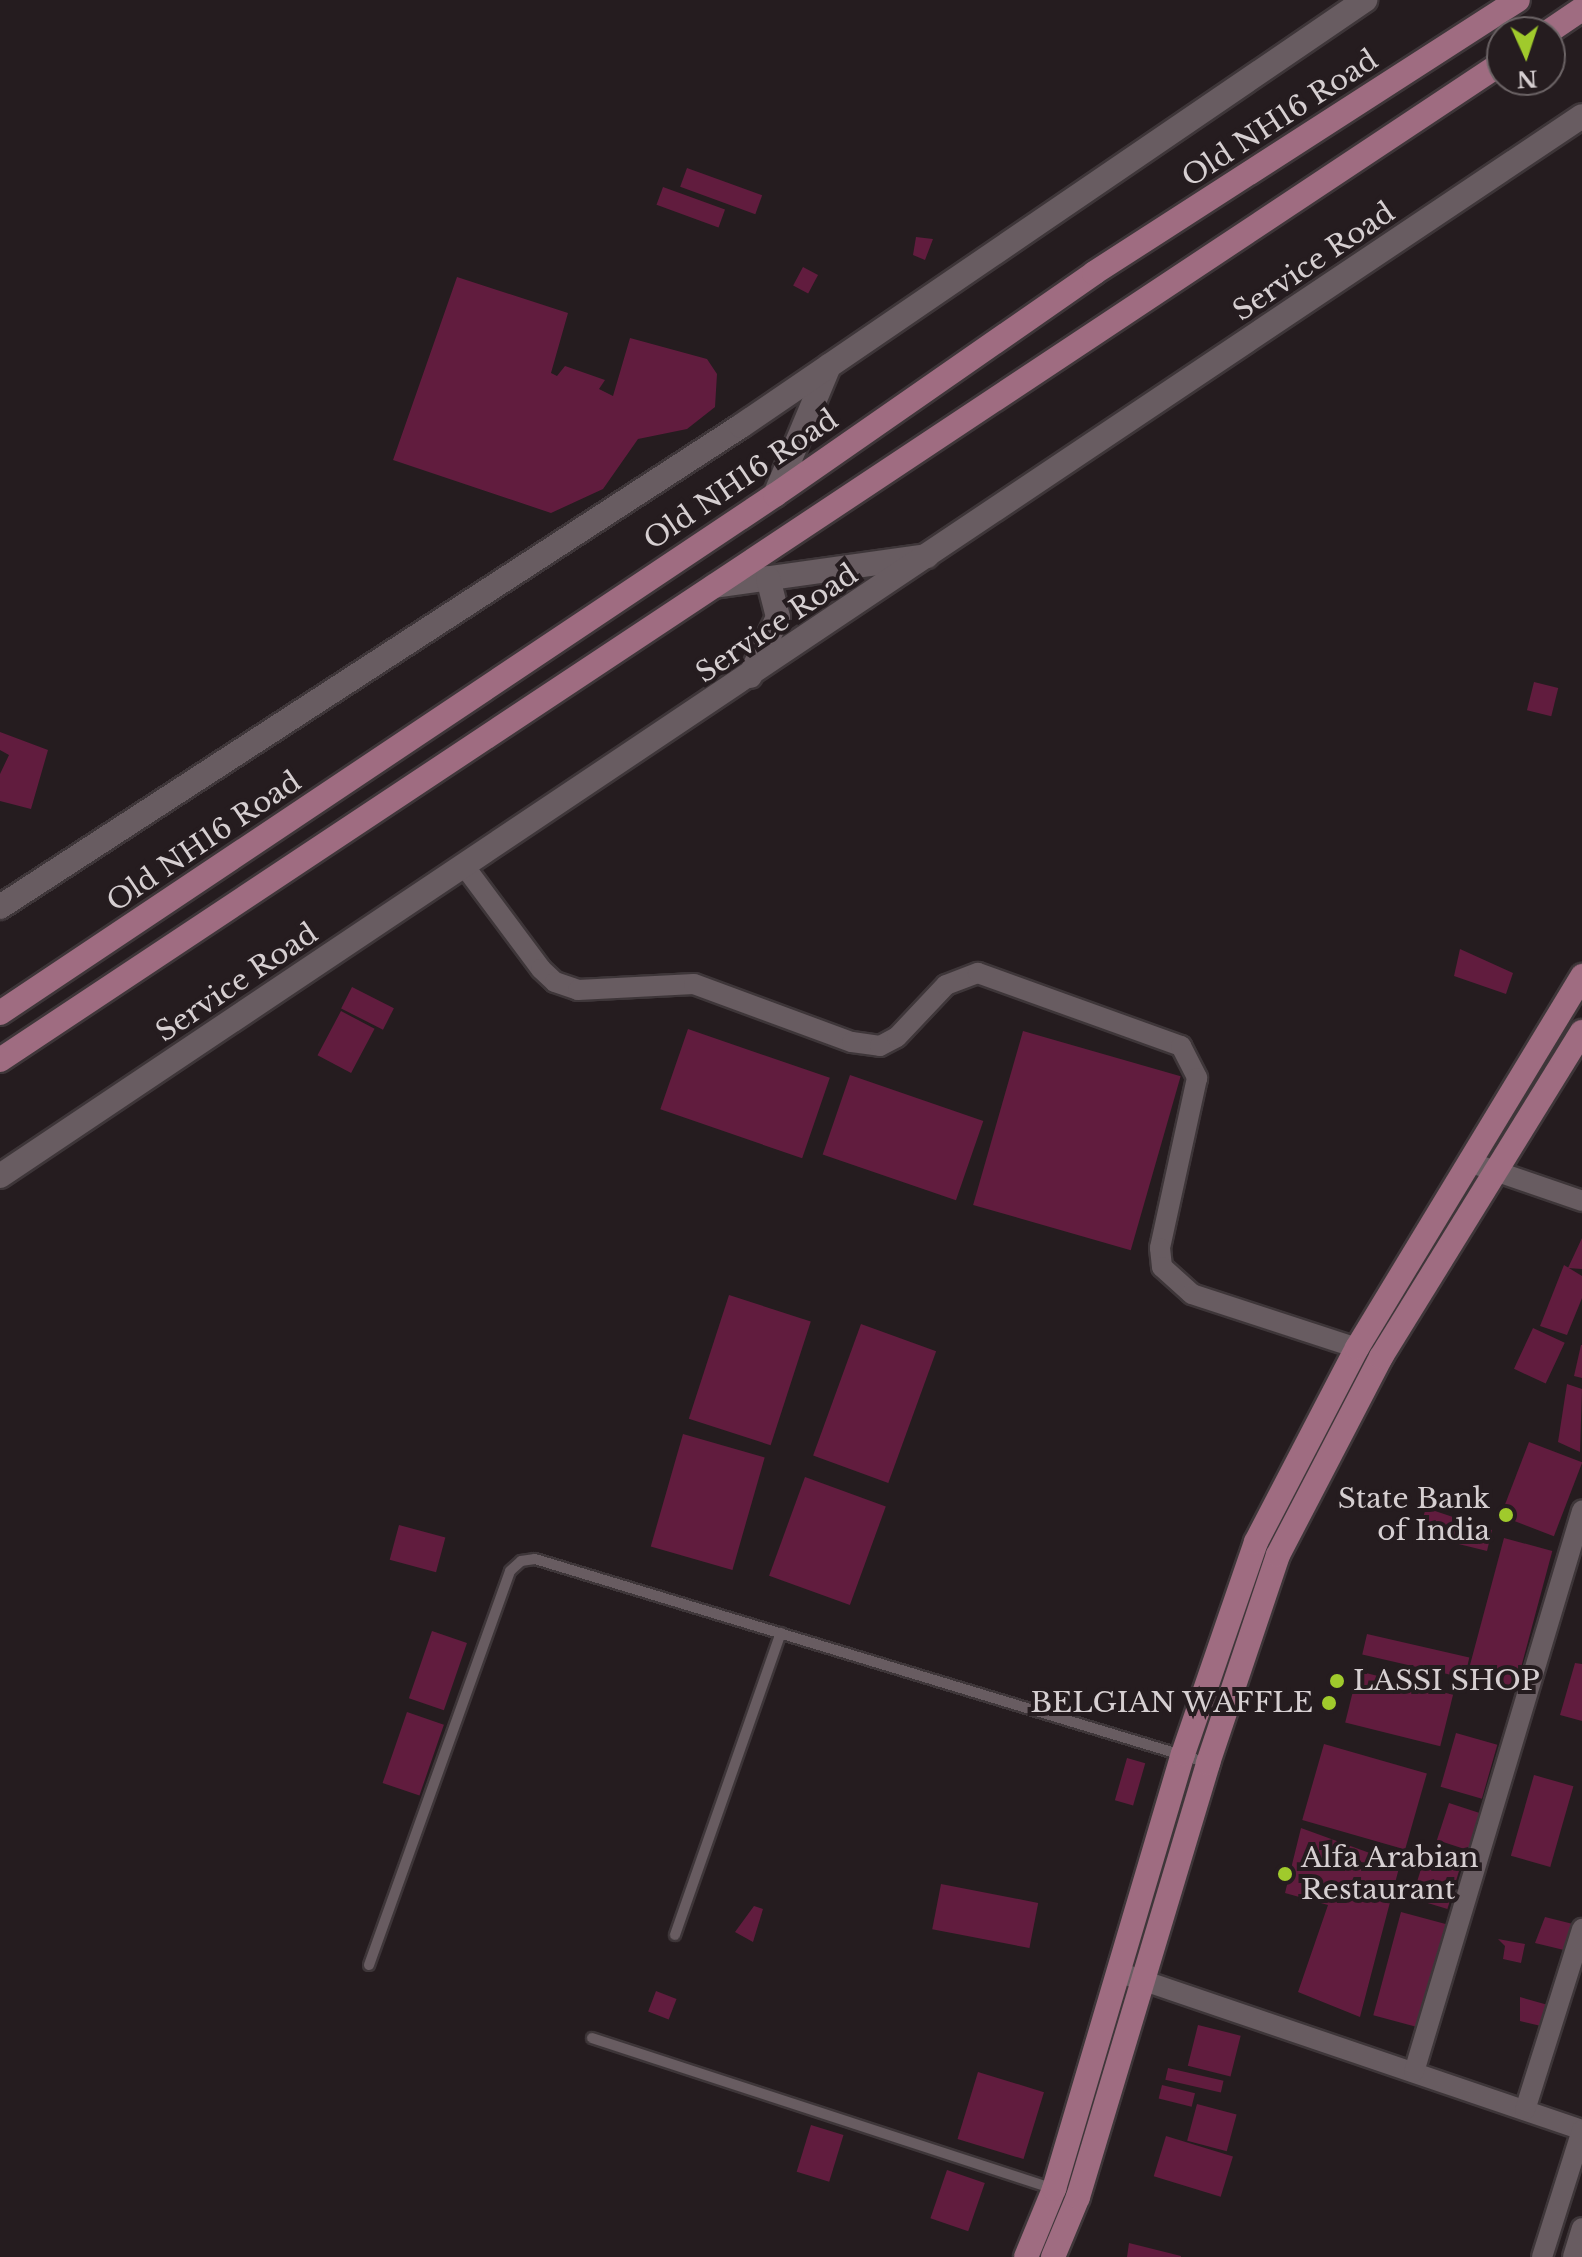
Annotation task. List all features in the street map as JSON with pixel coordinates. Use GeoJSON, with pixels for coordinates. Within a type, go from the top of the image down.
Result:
{"type":"FeatureCollection","features":[{"type":"Feature","properties":{"kind":"main road","name":"Old NH16 Road"},"geometry":{"type":"LineString","coordinates":[[0,1013],[775,495],[1094,273],[1518,0]]}},
{"type":"Feature","properties":{"kind":"main road"},"geometry":{"type":"LineString","coordinates":[[0,1060],[1486,74]]}},
{"type":"Feature","properties":{"kind":"main road"},"geometry":{"type":"LineString","coordinates":[[1026,2257],[1054,2189],[1183,1754],[1256,1542],[1357,1348],[1582,976]]}},
{"type":"Feature","properties":{"kind":"main road"},"geometry":{"type":"LineString","coordinates":[[1053,2257],[1078,2197],[1208,1763],[1288,1531],[1381,1357],[1582,1032]]}},
{"type":"Feature","properties":{"kind":"street"},"geometry":{"type":"LineString","coordinates":[[0,907],[829,366],[1365,0]]}},
{"type":"Feature","properties":{"kind":"street","name":"Service Road"},"geometry":{"type":"LineString","coordinates":[[0,1176],[748,680],[1582,116]]}},
{"type":"Feature","properties":{"kind":"street"},"geometry":{"type":"LineString","coordinates":[[775,495],[829,366]]}},
{"type":"Feature","properties":{"kind":"street"},"geometry":{"type":"LineString","coordinates":[[714,586],[934,555]]}},
{"type":"Feature","properties":{"kind":"street"},"geometry":{"type":"LineString","coordinates":[[748,680],[778,617],[768,578]]}},
{"type":"Feature","properties":{"kind":"street"},"geometry":{"type":"LineString","coordinates":[[465,867],[541,969],[555,982],[578,990],[694,984],[852,1042],[880,1046],[897,1037],[946,985],[978,973],[1181,1046],[1197,1078],[1160,1248],[1162,1267],[1192,1294],[1357,1348]]}},
{"type":"Feature","properties":{"kind":"street"},"geometry":{"type":"LineString","coordinates":[[1469,1162],[1582,1201]]}},
{"type":"Feature","properties":{"kind":"street"},"geometry":{"type":"LineString","coordinates":[[1414,2072],[1582,1511]]}},
{"type":"Feature","properties":{"kind":"street"},"geometry":{"type":"LineString","coordinates":[[1525,2110],[1582,1929]]}},
{"type":"Feature","properties":{"kind":"street"},"geometry":{"type":"LineString","coordinates":[[1118,1972],[1582,2130],[1542,2257]]}},
{"type":"Feature","properties":{"kind":"street"},"geometry":{"type":"LineString","coordinates":[[1573,2257],[1582,2228]]}},
{"type":"Feature","properties":{"kind":"lane"},"geometry":{"type":"LineString","coordinates":[[369,1965],[510,1571],[521,1561],[535,1559],[1208,1763]]}},
{"type":"Feature","properties":{"kind":"lane"},"geometry":{"type":"LineString","coordinates":[[675,1935],[781,1633]]}},
{"type":"Feature","properties":{"kind":"lane"},"geometry":{"type":"LineString","coordinates":[[592,2038],[1054,2189]]}},
{"type":"Feature","properties":{"kind":"building"},"geometry":{"type":"Polygon","coordinates":[[[687,168],[762,195],[755,214],[680,187],[687,168]]]}},
{"type":"Feature","properties":{"kind":"building"},"geometry":{"type":"Polygon","coordinates":[[[663,187],[725,210],[719,227],[657,205],[663,187]]]}},
{"type":"Feature","properties":{"kind":"building"},"geometry":{"type":"Polygon","coordinates":[[[916,237],[933,239],[925,260],[913,255],[916,237]]]}},
{"type":"Feature","properties":{"kind":"building"},"geometry":{"type":"Polygon","coordinates":[[[803,267],[818,275],[808,294],[793,286],[803,267]]]}},
{"type":"Feature","properties":{"kind":"building"},"geometry":{"type":"Polygon","coordinates":[[[457,277],[568,313],[551,373],[557,376],[565,366],[605,380],[599,389],[613,396],[630,338],[707,359],[717,374],[715,407],[687,429],[638,439],[603,489],[551,513],[393,460],[457,277]]]}},
{"type":"Feature","properties":{"kind":"building"},"geometry":{"type":"Polygon","coordinates":[[[1534,682],[1558,688],[1551,716],[1527,710],[1534,682]]]}},
{"type":"Feature","properties":{"kind":"building"},"geometry":{"type":"Polygon","coordinates":[[[0,732],[48,750],[31,809],[0,801],[0,774],[9,755],[0,750],[0,732]]]}},
{"type":"Feature","properties":{"kind":"building"},"geometry":{"type":"Polygon","coordinates":[[[1460,949],[1513,973],[1506,994],[1454,976],[1460,949]]]}},
{"type":"Feature","properties":{"kind":"building"},"geometry":{"type":"Polygon","coordinates":[[[352,987],[394,1008],[383,1030],[341,1008],[352,987]]]}},
{"type":"Feature","properties":{"kind":"building"},"geometry":{"type":"Polygon","coordinates":[[[341,1011],[375,1029],[351,1073],[318,1055],[341,1011]]]}},
{"type":"Feature","properties":{"kind":"building"},"geometry":{"type":"Polygon","coordinates":[[[688,1029],[830,1078],[802,1158],[660,1109],[688,1029]]]}},
{"type":"Feature","properties":{"kind":"building"},"geometry":{"type":"Polygon","coordinates":[[[1023,1031],[1181,1076],[1131,1250],[973,1205],[1023,1031]]]}},
{"type":"Feature","properties":{"kind":"building"},"geometry":{"type":"Polygon","coordinates":[[[850,1075],[983,1121],[956,1200],[823,1154],[850,1075]]]}},
{"type":"Feature","properties":{"kind":"building"},"geometry":{"type":"Polygon","coordinates":[[[1582,1238],[1582,1269],[1568,1268],[1582,1238]]]}},
{"type":"Feature","properties":{"kind":"building"},"geometry":{"type":"Polygon","coordinates":[[[1564,1265],[1582,1276],[1582,1298],[1567,1335],[1540,1326],[1564,1265]]]}},
{"type":"Feature","properties":{"kind":"building"},"geometry":{"type":"Polygon","coordinates":[[[729,1295],[811,1322],[771,1445],[689,1419],[729,1295]]]}},
{"type":"Feature","properties":{"kind":"building"},"geometry":{"type":"Polygon","coordinates":[[[861,1324],[936,1351],[888,1483],[813,1456],[861,1324]]]}},
{"type":"Feature","properties":{"kind":"building"},"geometry":{"type":"Polygon","coordinates":[[[1533,1328],[1565,1343],[1546,1384],[1514,1369],[1533,1328]]]}},
{"type":"Feature","properties":{"kind":"building"},"geometry":{"type":"Polygon","coordinates":[[[1582,1345],[1582,1378],[1574,1376],[1582,1345]]]}},
{"type":"Feature","properties":{"kind":"building"},"geometry":{"type":"Polygon","coordinates":[[[1567,1384],[1582,1389],[1580,1452],[1558,1442],[1567,1384]]]}},
{"type":"Feature","properties":{"kind":"building"},"geometry":{"type":"Polygon","coordinates":[[[683,1434],[765,1457],[732,1570],[651,1546],[683,1434]]]}},
{"type":"Feature","properties":{"kind":"building"},"geometry":{"type":"Polygon","coordinates":[[[1529,1442],[1582,1462],[1554,1536],[1501,1516],[1529,1442]]]}},
{"type":"Feature","properties":{"kind":"building"},"geometry":{"type":"Polygon","coordinates":[[[805,1477],[886,1506],[850,1605],[769,1576],[805,1477]]]}},
{"type":"Feature","properties":{"kind":"building"},"geometry":{"type":"Polygon","coordinates":[[[1426,1508],[1492,1530],[1487,1551],[1418,1534],[1426,1508]]]}},
{"type":"Feature","properties":{"kind":"building"},"geometry":{"type":"Polygon","coordinates":[[[399,1525],[445,1537],[436,1572],[390,1560],[399,1525]]]}},
{"type":"Feature","properties":{"kind":"building"},"geometry":{"type":"Polygon","coordinates":[[[1504,1538],[1552,1551],[1516,1688],[1467,1675],[1504,1538]]]}},
{"type":"Feature","properties":{"kind":"building"},"geometry":{"type":"Polygon","coordinates":[[[432,1631],[467,1643],[444,1710],[409,1698],[432,1631]]]}},
{"type":"Feature","properties":{"kind":"building"},"geometry":{"type":"Polygon","coordinates":[[[1367,1634],[1469,1658],[1465,1678],[1362,1654],[1367,1634]]]}},
{"type":"Feature","properties":{"kind":"building"},"geometry":{"type":"Polygon","coordinates":[[[1575,1663],[1582,1664],[1582,1721],[1560,1715],[1575,1663]]]}},
{"type":"Feature","properties":{"kind":"building"},"geometry":{"type":"Polygon","coordinates":[[[1358,1671],[1453,1695],[1440,1746],[1345,1722],[1358,1671]]]}},
{"type":"Feature","properties":{"kind":"building"},"geometry":{"type":"Polygon","coordinates":[[[407,1712],[444,1725],[419,1796],[383,1783],[407,1712]]]}},
{"type":"Feature","properties":{"kind":"building"},"geometry":{"type":"Polygon","coordinates":[[[1456,1733],[1497,1745],[1482,1799],[1441,1787],[1456,1733]]]}},
{"type":"Feature","properties":{"kind":"building"},"geometry":{"type":"Polygon","coordinates":[[[1324,1744],[1427,1773],[1405,1849],[1302,1820],[1324,1744]]]}},
{"type":"Feature","properties":{"kind":"building"},"geometry":{"type":"Polygon","coordinates":[[[1127,1758],[1145,1763],[1133,1806],[1115,1800],[1127,1758]]]}},
{"type":"Feature","properties":{"kind":"building"},"geometry":{"type":"Polygon","coordinates":[[[1534,1775],[1573,1786],[1550,1867],[1511,1856],[1534,1775]]]}},
{"type":"Feature","properties":{"kind":"building"},"geometry":{"type":"Polygon","coordinates":[[[1449,1803],[1480,1813],[1468,1850],[1437,1840],[1449,1803]]]}},
{"type":"Feature","properties":{"kind":"building"},"geometry":{"type":"Polygon","coordinates":[[[1301,1828],[1400,1864],[1360,2017],[1298,1992],[1328,1905],[1285,1893],[1301,1828]]]}},
{"type":"Feature","properties":{"kind":"building"},"geometry":{"type":"Polygon","coordinates":[[[1424,1859],[1459,1870],[1447,1909],[1412,1898],[1424,1859]]]}},
{"type":"Feature","properties":{"kind":"building"},"geometry":{"type":"Polygon","coordinates":[[[941,1884],[1038,1903],[1029,1948],[932,1929],[941,1884]]]}},
{"type":"Feature","properties":{"kind":"building"},"geometry":{"type":"Polygon","coordinates":[[[754,1906],[763,1909],[753,1942],[735,1932],[754,1906]]]}},
{"type":"Feature","properties":{"kind":"building"},"geometry":{"type":"Polygon","coordinates":[[[1401,1912],[1449,1925],[1422,2028],[1373,2015],[1401,1912]]]}},
{"type":"Feature","properties":{"kind":"building"},"geometry":{"type":"Polygon","coordinates":[[[1545,1917],[1573,1924],[1564,1950],[1535,1943],[1545,1917]]]}},
{"type":"Feature","properties":{"kind":"building"},"geometry":{"type":"Polygon","coordinates":[[[1498,1939],[1525,1944],[1521,1963],[1503,1959],[1505,1946],[1498,1939]]]}},
{"type":"Feature","properties":{"kind":"building"},"geometry":{"type":"Polygon","coordinates":[[[656,1991],[677,1999],[669,2019],[648,2012],[656,1991]]]}},
{"type":"Feature","properties":{"kind":"building"},"geometry":{"type":"Polygon","coordinates":[[[1520,1997],[1548,2005],[1541,2026],[1520,2021],[1520,1997]]]}},
{"type":"Feature","properties":{"kind":"building"},"geometry":{"type":"Polygon","coordinates":[[[1198,2025],[1241,2036],[1231,2076],[1188,2066],[1198,2025]]]}},
{"type":"Feature","properties":{"kind":"building"},"geometry":{"type":"Polygon","coordinates":[[[1168,2068],[1224,2081],[1221,2093],[1165,2080],[1168,2068]]]}},
{"type":"Feature","properties":{"kind":"building"},"geometry":{"type":"Polygon","coordinates":[[[978,2072],[1044,2092],[1024,2159],[958,2139],[978,2072]]]}},
{"type":"Feature","properties":{"kind":"building"},"geometry":{"type":"Polygon","coordinates":[[[1162,2085],[1195,2093],[1192,2107],[1159,2099],[1162,2085]]]}},
{"type":"Feature","properties":{"kind":"building"},"geometry":{"type":"Polygon","coordinates":[[[1197,2104],[1237,2115],[1227,2151],[1187,2141],[1197,2104]]]}},
{"type":"Feature","properties":{"kind":"building"},"geometry":{"type":"Polygon","coordinates":[[[811,2125],[844,2135],[829,2182],[797,2172],[811,2125]]]}},
{"type":"Feature","properties":{"kind":"building"},"geometry":{"type":"Polygon","coordinates":[[[1166,2136],[1233,2156],[1221,2197],[1154,2176],[1166,2136]]]}},
{"type":"Feature","properties":{"kind":"building"},"geometry":{"type":"Polygon","coordinates":[[[947,2170],[985,2183],[968,2231],[930,2218],[947,2170]]]}},
{"type":"Feature","properties":{"kind":"building"},"geometry":{"type":"Polygon","coordinates":[[[1129,2243],[1181,2256],[1181,2257],[1127,2257],[1129,2243]]]}},
{"type":"Feature","properties":{"kind":"place","name":"State Bank of India"},"geometry":{"type":"Point","coordinates":[1506,1515]}},
{"type":"Feature","properties":{"kind":"place","name":"LASSI SHOP"},"geometry":{"type":"Point","coordinates":[1337,1681]}},
{"type":"Feature","properties":{"kind":"place","name":"BELGIAN WAFFLE"},"geometry":{"type":"Point","coordinates":[1329,1703]}},
{"type":"Feature","properties":{"kind":"place","name":"Alfa Arabian Restaurant"},"geometry":{"type":"Point","coordinates":[1285,1874]}}]}
